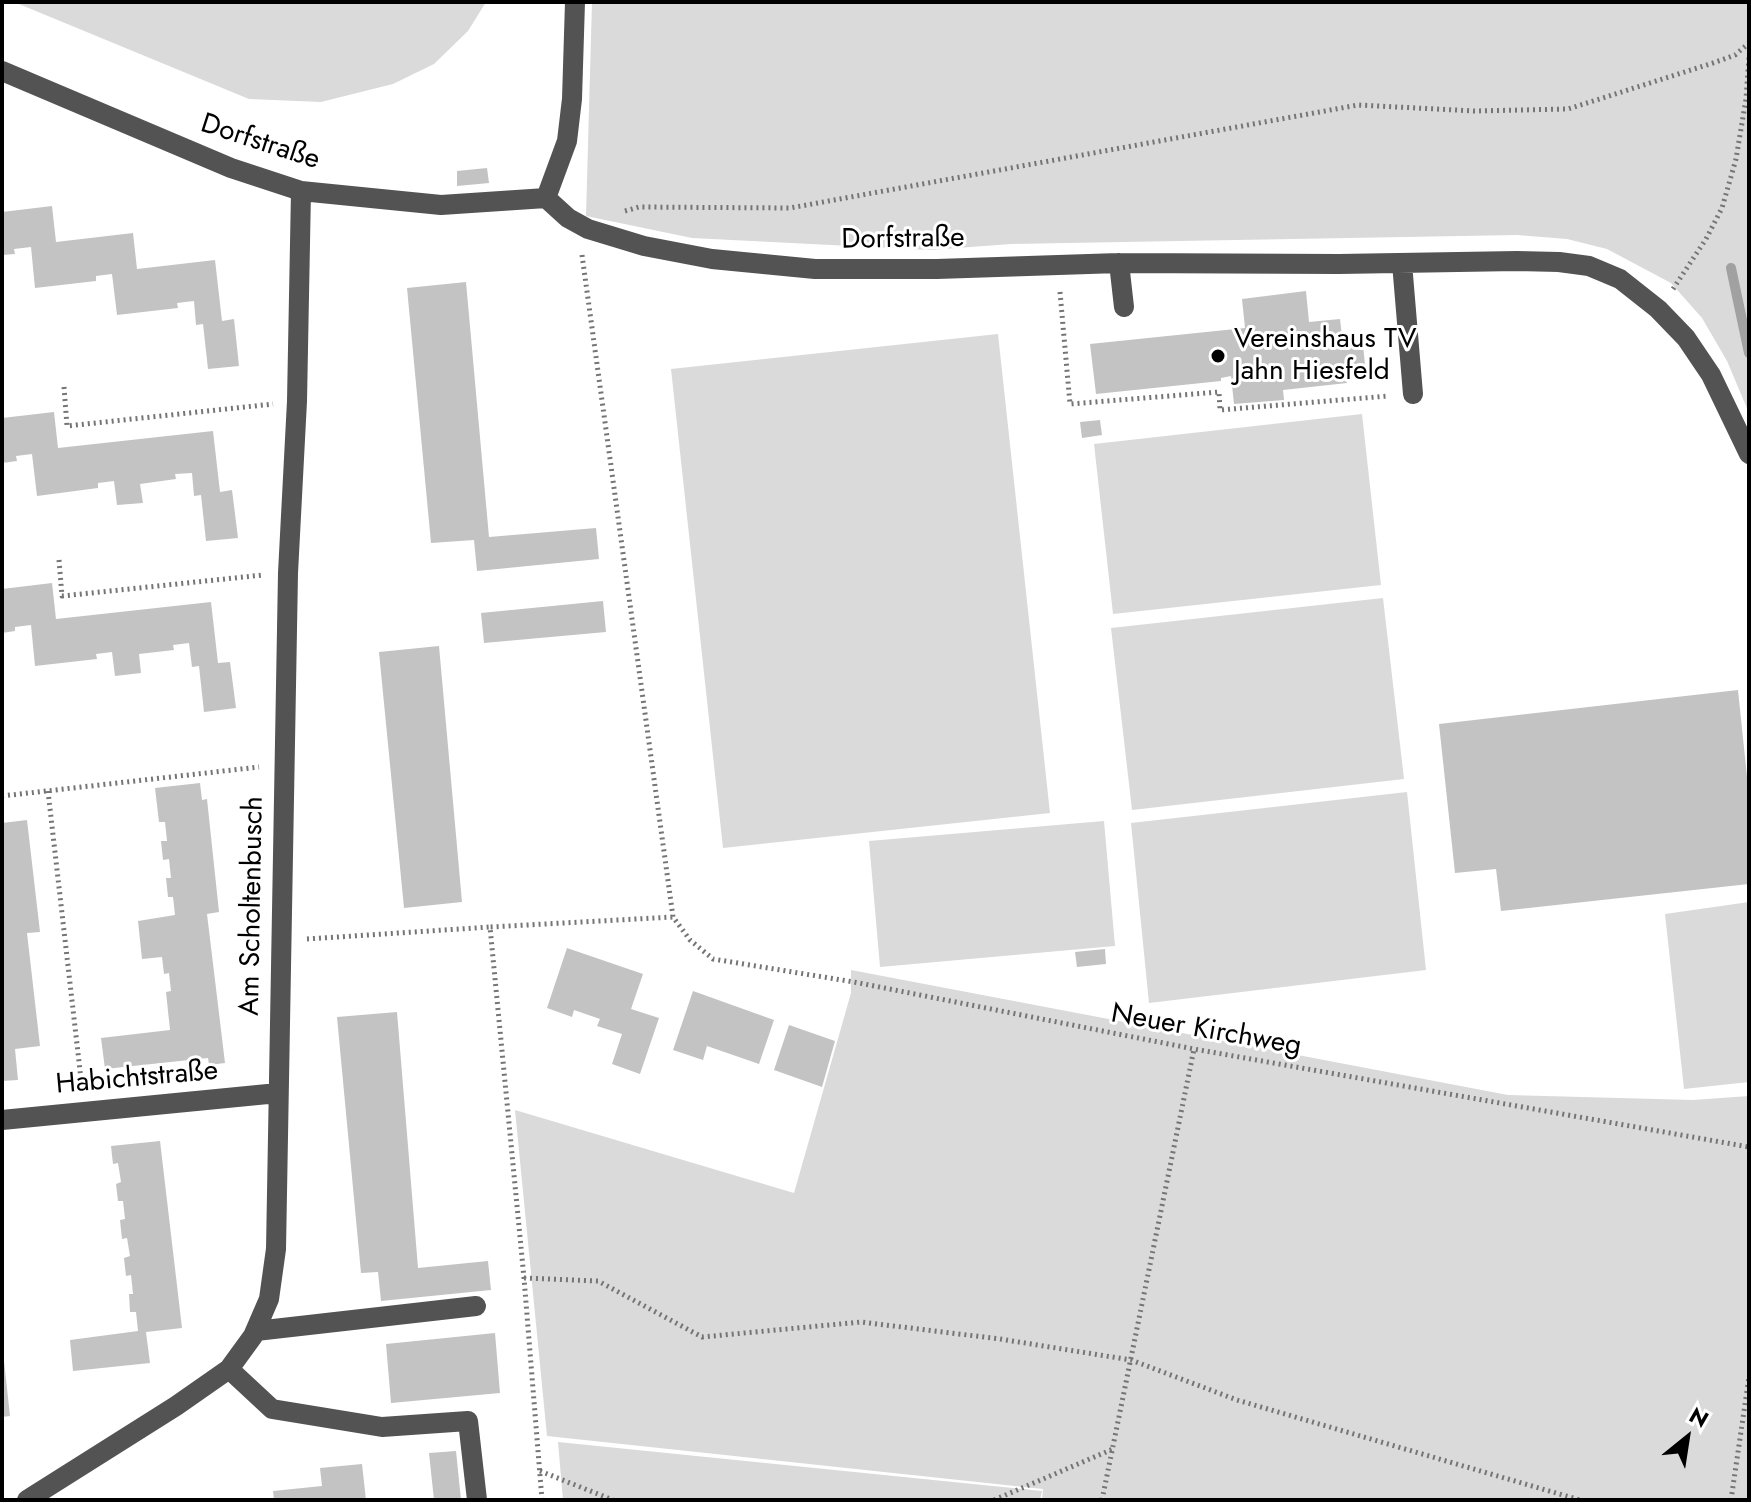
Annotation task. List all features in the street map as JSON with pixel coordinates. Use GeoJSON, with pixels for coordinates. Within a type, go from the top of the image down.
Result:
{"type":"FeatureCollection","features":[{"type":"Feature","properties":{"kind":"street"},"geometry":{"type":"LineString","coordinates":[[546,198],[567,141],[572,99],[575,2]]}},
{"type":"Feature","properties":{"kind":"street","name":"Dorfstraße"},"geometry":{"type":"LineString","coordinates":[[2,71],[231,168],[301,191],[441,205],[546,198],[568,218],[588,229],[644,246],[712,259],[815,269],[937,269],[1119,263],[1559,262],[1589,266],[1620,279],[1658,309],[1686,338],[1711,375],[1748,449]]}},
{"type":"Feature","properties":{"kind":"street","name":"Am Scholtenbusch"},"geometry":{"type":"LineString","coordinates":[[27,1500],[229,1369],[256,1331],[269,1299],[276,1249],[288,573],[297,401],[301,191]]}},
{"type":"Feature","properties":{"kind":"street"},"geometry":{"type":"LineString","coordinates":[[1119,263],[1124,307]]}},
{"type":"Feature","properties":{"kind":"street"},"geometry":{"type":"LineString","coordinates":[[1402,263],[1413,394]]}},
{"type":"Feature","properties":{"kind":"street","name":"Habichtstraße"},"geometry":{"type":"LineString","coordinates":[[2,1120],[278,1093]]}},
{"type":"Feature","properties":{"kind":"street"},"geometry":{"type":"LineString","coordinates":[[256,1331],[476,1306]]}},
{"type":"Feature","properties":{"kind":"street"},"geometry":{"type":"LineString","coordinates":[[229,1369],[272,1409],[382,1427],[468,1421],[477,1500]]}},
{"type":"Feature","properties":{"kind":"path"},"geometry":{"type":"LineString","coordinates":[[280,940],[673,917],[580,243],[588,229],[631,208],[790,208],[1358,105],[1475,111],[1568,109],[1735,55],[1749,43]]}},
{"type":"Feature","properties":{"kind":"path"},"geometry":{"type":"LineString","coordinates":[[1658,309],[1706,239],[1722,208],[1736,159],[1749,57]]}},
{"type":"Feature","properties":{"kind":"path"},"geometry":{"type":"LineString","coordinates":[[1058,264],[1070,404],[1219,392],[1220,410],[1375,397]]}},
{"type":"Feature","properties":{"kind":"path"},"geometry":{"type":"LineString","coordinates":[[64,387],[67,426],[297,401]]}},
{"type":"Feature","properties":{"kind":"path"},"geometry":{"type":"LineString","coordinates":[[59,560],[62,596],[288,573]]}},
{"type":"Feature","properties":{"kind":"path"},"geometry":{"type":"LineString","coordinates":[[2,796],[284,764]]}},
{"type":"Feature","properties":{"kind":"path"},"geometry":{"type":"LineString","coordinates":[[48,791],[84,1112]]}},
{"type":"Feature","properties":{"kind":"path","name":"Neuer Kirchweg"},"geometry":{"type":"LineString","coordinates":[[673,917],[690,940],[713,959],[854,982],[1194,1049],[1749,1147]]}},
{"type":"Feature","properties":{"kind":"path"},"geometry":{"type":"LineString","coordinates":[[490,927],[542,1500]]}},
{"type":"Feature","properties":{"kind":"path"},"geometry":{"type":"LineString","coordinates":[[1102,1500],[1194,1049]]}},
{"type":"Feature","properties":{"kind":"path"},"geometry":{"type":"LineString","coordinates":[[524,1278],[598,1281],[702,1337],[861,1322],[1000,1339],[1131,1360],[1237,1400],[1580,1500]]}},
{"type":"Feature","properties":{"kind":"path"},"geometry":{"type":"LineString","coordinates":[[1731,1500],[1749,1377]]}},
{"type":"Feature","properties":{"kind":"path"},"geometry":{"type":"LineString","coordinates":[[994,1500],[1113,1449]]}},
{"type":"Feature","properties":{"kind":"path"},"geometry":{"type":"LineString","coordinates":[[540,1471],[613,1500]]}},
{"type":"Feature","properties":{"kind":"shaded area"},"geometry":{"type":"Polygon","coordinates":[[[14,2],[486,2],[468,31],[434,64],[393,84],[321,102],[249,99],[14,2]]]}},
{"type":"Feature","properties":{"kind":"shaded area"},"geometry":{"type":"Polygon","coordinates":[[[592,2],[1749,2],[1749,413],[1727,361],[1702,318],[1671,283],[1607,249],[1567,239],[1517,235],[1011,244],[930,250],[692,238],[586,216],[592,2]]]}},
{"type":"Feature","properties":{"kind":"shaded area"},"geometry":{"type":"Polygon","coordinates":[[[998,334],[1050,813],[723,848],[671,369],[998,334]]]}},
{"type":"Feature","properties":{"kind":"shaded area"},"geometry":{"type":"Polygon","coordinates":[[[1362,414],[1381,585],[1113,614],[1094,444],[1362,414]]]}},
{"type":"Feature","properties":{"kind":"shaded area"},"geometry":{"type":"Polygon","coordinates":[[[1383,598],[1404,779],[1132,810],[1111,628],[1383,598]]]}},
{"type":"Feature","properties":{"kind":"shaded area"},"geometry":{"type":"Polygon","coordinates":[[[1407,792],[1426,970],[1149,1003],[1131,823],[1407,792]]]}},
{"type":"Feature","properties":{"kind":"shaded area"},"geometry":{"type":"Polygon","coordinates":[[[1104,821],[1115,946],[880,967],[869,841],[1104,821]]]}},
{"type":"Feature","properties":{"kind":"shaded area"},"geometry":{"type":"Polygon","coordinates":[[[1749,902],[1749,1082],[1684,1089],[1665,914],[1749,902]]]}},
{"type":"Feature","properties":{"kind":"shaded area"},"geometry":{"type":"Polygon","coordinates":[[[851,970],[1508,1095],[1693,1100],[1749,1096],[1749,1500],[1042,1500],[1043,1489],[547,1436],[515,1110],[794,1193],[851,993],[851,970]]]}},
{"type":"Feature","properties":{"kind":"shaded area"},"geometry":{"type":"Polygon","coordinates":[[[558,1442],[1042,1491],[1040,1500],[563,1500],[558,1442]]]}},
{"type":"Feature","properties":{"kind":"building"},"geometry":{"type":"Polygon","coordinates":[[[487,168],[489,183],[457,186],[457,171],[487,168]]]}},
{"type":"Feature","properties":{"kind":"building"},"geometry":{"type":"Polygon","coordinates":[[[52,206],[56,242],[133,233],[137,269],[215,260],[222,321],[234,319],[239,366],[208,369],[203,324],[196,325],[194,301],[177,303],[178,308],[117,315],[112,274],[96,276],[96,281],[35,288],[31,247],[14,249],[15,254],[2,255],[2,212],[52,206]]]}},
{"type":"Feature","properties":{"kind":"building"},"geometry":{"type":"Polygon","coordinates":[[[466,282],[489,537],[596,528],[599,559],[477,571],[474,540],[431,543],[407,288],[466,282]]]}},
{"type":"Feature","properties":{"kind":"building","name":"Vereinshaus TV Jahn Hiesfeld"},"geometry":{"type":"Polygon","coordinates":[[[1306,291],[1309,322],[1340,319],[1342,336],[1362,334],[1365,365],[1345,367],[1347,383],[1283,390],[1284,400],[1234,404],[1231,376],[1221,378],[1221,381],[1096,394],[1090,344],[1245,328],[1242,299],[1306,291]]]}},
{"type":"Feature","properties":{"kind":"building"},"geometry":{"type":"Polygon","coordinates":[[[54,412],[58,448],[213,431],[220,492],[232,490],[238,538],[206,541],[201,495],[194,496],[192,473],[175,474],[176,479],[140,484],[143,503],[117,505],[114,481],[98,483],[98,488],[37,496],[32,454],[16,456],[17,461],[2,463],[2,418],[54,412]]]}},
{"type":"Feature","properties":{"kind":"building"},"geometry":{"type":"Polygon","coordinates":[[[1100,420],[1102,435],[1082,438],[1080,422],[1100,420]]]}},
{"type":"Feature","properties":{"kind":"building"},"geometry":{"type":"Polygon","coordinates":[[[52,583],[56,619],[211,602],[218,663],[230,662],[236,708],[204,712],[199,666],[192,667],[189,643],[173,645],[174,650],[139,654],[141,673],[115,676],[112,652],[96,654],[97,659],[35,666],[31,625],[2,633],[2,589],[52,583]]]}},
{"type":"Feature","properties":{"kind":"building"},"geometry":{"type":"Polygon","coordinates":[[[603,601],[606,632],[484,643],[481,613],[603,601]]]}},
{"type":"Feature","properties":{"kind":"building"},"geometry":{"type":"Polygon","coordinates":[[[439,646],[462,902],[404,908],[379,652],[439,646]]]}},
{"type":"Feature","properties":{"kind":"building"},"geometry":{"type":"Polygon","coordinates":[[[1738,690],[1749,796],[1749,884],[1501,911],[1496,869],[1455,873],[1439,724],[1738,690]]]}},
{"type":"Feature","properties":{"kind":"building"},"geometry":{"type":"Polygon","coordinates":[[[200,783],[202,800],[207,799],[219,912],[207,914],[225,1063],[209,1065],[208,1058],[105,1069],[101,1038],[170,1030],[166,992],[171,991],[169,973],[164,974],[162,957],[142,959],[138,921],[175,915],[173,897],[168,897],[166,878],[171,878],[169,859],[163,860],[161,841],[167,841],[165,822],[159,822],[155,788],[200,783]]]}},
{"type":"Feature","properties":{"kind":"building"},"geometry":{"type":"Polygon","coordinates":[[[27,820],[40,932],[27,933],[40,1046],[15,1049],[18,1080],[2,1081],[2,823],[27,820]]]}},
{"type":"Feature","properties":{"kind":"building"},"geometry":{"type":"Polygon","coordinates":[[[567,948],[643,974],[631,1009],[659,1018],[640,1074],[612,1064],[622,1034],[597,1026],[600,1019],[574,1010],[572,1017],[547,1008],[567,948]]]}},
{"type":"Feature","properties":{"kind":"building"},"geometry":{"type":"Polygon","coordinates":[[[1105,949],[1106,964],[1077,967],[1075,952],[1105,949]]]}},
{"type":"Feature","properties":{"kind":"building"},"geometry":{"type":"Polygon","coordinates":[[[693,991],[774,1020],[759,1064],[707,1046],[703,1060],[673,1050],[693,991]]]}},
{"type":"Feature","properties":{"kind":"building"},"geometry":{"type":"Polygon","coordinates":[[[397,1012],[418,1268],[488,1261],[491,1290],[381,1301],[378,1272],[361,1273],[337,1017],[397,1012]]]}},
{"type":"Feature","properties":{"kind":"building"},"geometry":{"type":"Polygon","coordinates":[[[789,1025],[835,1041],[822,1087],[774,1070],[789,1025]]]}},
{"type":"Feature","properties":{"kind":"building"},"geometry":{"type":"Polygon","coordinates":[[[160,1141],[182,1328],[146,1332],[150,1363],[73,1371],[70,1340],[138,1331],[136,1312],[130,1312],[129,1294],[133,1294],[131,1275],[126,1276],[124,1258],[130,1256],[127,1238],[122,1239],[120,1220],[125,1219],[123,1201],[118,1201],[116,1184],[121,1182],[118,1163],[113,1164],[111,1146],[160,1141]]]}},
{"type":"Feature","properties":{"kind":"building"},"geometry":{"type":"Polygon","coordinates":[[[495,1333],[500,1393],[391,1403],[386,1344],[495,1333]]]}},
{"type":"Feature","properties":{"kind":"building"},"geometry":{"type":"Polygon","coordinates":[[[2,1362],[10,1416],[2,1417],[2,1362]]]}},
{"type":"Feature","properties":{"kind":"building"},"geometry":{"type":"Polygon","coordinates":[[[456,1451],[461,1500],[434,1500],[429,1453],[456,1451]]]}},
{"type":"Feature","properties":{"kind":"building"},"geometry":{"type":"Polygon","coordinates":[[[362,1464],[366,1500],[274,1500],[273,1491],[322,1486],[320,1468],[362,1464]]]}},
{"type":"Feature","properties":{"kind":"waterway"},"geometry":{"type":"LineString","coordinates":[[1731,268],[1749,353]]}},
{"type":"Feature","properties":{"kind":"place","name":"Vereinshaus TV Jahn Hiesfeld"},"geometry":{"type":"Point","coordinates":[1218,356]}}]}
